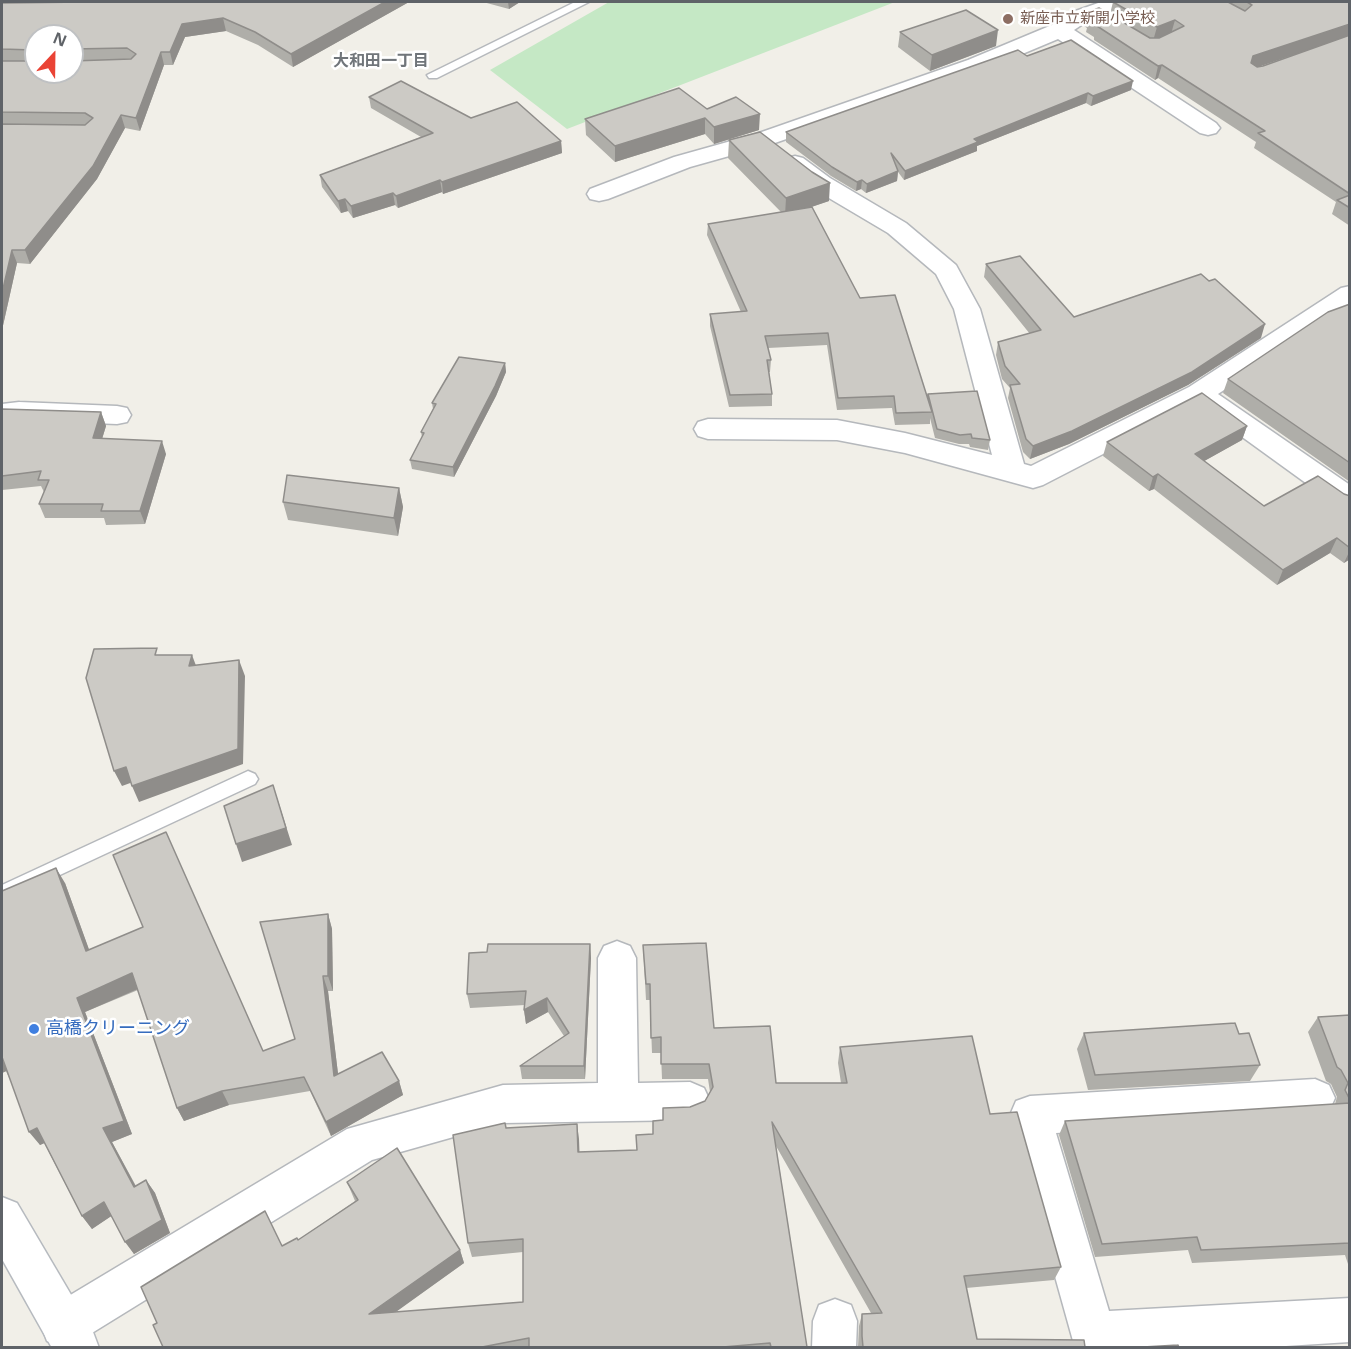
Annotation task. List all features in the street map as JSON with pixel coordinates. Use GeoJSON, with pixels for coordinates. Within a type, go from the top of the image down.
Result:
{"type":"FeatureCollection","features":[{"type":"Feature","properties":{"kind":"street"},"geometry":{"type":"LineString","coordinates":[[599,195],[682,162],[764,139],[976,65],[1060,30],[1075,19],[1105,10]]}},
{"type":"Feature","properties":{"kind":"street"},"geometry":{"type":"LineString","coordinates":[[1060,30],[1208,128]]}},
{"type":"Feature","properties":{"kind":"street"},"geometry":{"type":"LineString","coordinates":[[764,139],[821,183],[897,228],[947,270],[968,309],[1011,470]]}},
{"type":"Feature","properties":{"kind":"street"},"geometry":{"type":"LineString","coordinates":[[708,429],[837,430],[905,443],[1011,470],[1033,478],[1199,393],[1350,294]]}},
{"type":"Feature","properties":{"kind":"street"},"geometry":{"type":"LineString","coordinates":[[1199,393],[1350,500]]}},
{"type":"Feature","properties":{"kind":"street"},"geometry":{"type":"LineString","coordinates":[[2,413],[19,411],[117,415]]}},
{"type":"Feature","properties":{"kind":"street"},"geometry":{"type":"LineString","coordinates":[[617,958],[618,1102]]}},
{"type":"Feature","properties":{"kind":"street"},"geometry":{"type":"LineString","coordinates":[[1315,1098],[1030,1116],[1097,1341],[1350,1320]]}},
{"type":"Feature","properties":{"kind":"street"},"geometry":{"type":"LineString","coordinates":[[2,1218],[70,1336],[362,1143],[503,1104],[690,1101]]}},
{"type":"Feature","properties":{"kind":"lane"},"geometry":{"type":"LineString","coordinates":[[433,75],[583,2]]}},
{"type":"Feature","properties":{"kind":"lane"},"geometry":{"type":"LineString","coordinates":[[2,894],[248,779]]}},
{"type":"Feature","properties":{"kind":"green space"},"geometry":{"type":"Polygon","coordinates":[[[609,2],[895,2],[567,129],[490,70],[609,2]]]}},
{"type":"Feature","properties":{"kind":"building"},"geometry":{"type":"Polygon","coordinates":[[[385,2],[291,54],[255,32],[223,18],[182,24],[170,52],[161,52],[136,118],[121,115],[93,166],[25,250],[12,250],[2,293],[2,124],[85,125],[93,118],[85,113],[2,112],[2,61],[24,61],[24,84],[84,84],[84,61],[131,59],[136,54],[127,48],[84,49],[84,24],[24,24],[24,50],[2,49],[2,3],[385,2]]]}},
{"type":"Feature","properties":{"kind":"building"},"geometry":{"type":"Polygon","coordinates":[[[1113,2],[1228,2],[1245,11],[1252,5],[1247,2],[1350,2],[1350,24],[1253,56],[1251,63],[1257,67],[1263,66],[1350,35],[1350,194],[1258,133],[1265,131],[1162,65],[1158,66],[1097,26],[1100,25],[1089,18],[1093,17],[1087,12],[1099,8],[1150,38],[1159,38],[1184,26],[1175,20],[1157,27],[1113,2]]]}},
{"type":"Feature","properties":{"kind":"building"},"geometry":{"type":"Polygon","coordinates":[[[966,10],[998,30],[932,55],[900,32],[966,10]]]}},
{"type":"Feature","properties":{"kind":"building"},"geometry":{"type":"Polygon","coordinates":[[[1071,40],[1133,81],[1093,96],[1088,93],[974,139],[978,142],[905,171],[891,153],[898,171],[867,184],[862,180],[857,182],[832,167],[786,132],[1018,50],[1027,56],[1071,40]]]}},
{"type":"Feature","properties":{"kind":"building"},"geometry":{"type":"Polygon","coordinates":[[[401,81],[471,118],[517,102],[561,141],[396,196],[393,193],[351,206],[345,199],[338,201],[320,175],[433,133],[369,97],[401,81]]]}},
{"type":"Feature","properties":{"kind":"building"},"geometry":{"type":"Polygon","coordinates":[[[679,88],[707,109],[736,97],[760,114],[714,127],[705,118],[615,146],[585,119],[679,88]]]}},
{"type":"Feature","properties":{"kind":"building"},"geometry":{"type":"Polygon","coordinates":[[[760,132],[830,183],[786,198],[729,140],[760,132]]]}},
{"type":"Feature","properties":{"kind":"building"},"geometry":{"type":"Polygon","coordinates":[[[1350,195],[1350,208],[1337,200],[1350,195]]]}},
{"type":"Feature","properties":{"kind":"building"},"geometry":{"type":"Polygon","coordinates":[[[812,207],[860,298],[895,295],[932,412],[896,413],[894,396],[838,398],[828,333],[765,336],[771,360],[767,360],[772,394],[730,395],[710,314],[747,311],[708,224],[812,207]]]}},
{"type":"Feature","properties":{"kind":"building"},"geometry":{"type":"Polygon","coordinates":[[[1020,256],[1074,317],[1201,274],[1209,281],[1215,279],[1265,324],[1192,372],[1072,431],[1033,446],[1026,439],[1010,385],[1020,384],[1005,366],[998,342],[1041,330],[986,264],[1020,256]]]}},
{"type":"Feature","properties":{"kind":"building"},"geometry":{"type":"Polygon","coordinates":[[[1350,304],[1350,463],[1228,379],[1328,312],[1350,304]]]}},
{"type":"Feature","properties":{"kind":"building"},"geometry":{"type":"Polygon","coordinates":[[[459,357],[505,363],[453,467],[410,460],[424,433],[421,432],[436,404],[432,403],[459,357]]]}},
{"type":"Feature","properties":{"kind":"building"},"geometry":{"type":"Polygon","coordinates":[[[977,391],[990,440],[972,438],[971,434],[960,435],[937,429],[928,394],[977,391]]]}},
{"type":"Feature","properties":{"kind":"building"},"geometry":{"type":"Polygon","coordinates":[[[1202,393],[1247,426],[1195,454],[1264,506],[1318,476],[1350,496],[1350,548],[1337,538],[1283,570],[1158,474],[1153,477],[1107,442],[1202,393]]]}},
{"type":"Feature","properties":{"kind":"building"},"geometry":{"type":"Polygon","coordinates":[[[2,409],[101,412],[93,438],[162,441],[140,511],[101,511],[103,504],[39,504],[49,480],[38,480],[41,471],[2,476],[2,409]]]}},
{"type":"Feature","properties":{"kind":"building"},"geometry":{"type":"Polygon","coordinates":[[[287,475],[399,488],[394,518],[283,502],[287,475]]]}},
{"type":"Feature","properties":{"kind":"building"},"geometry":{"type":"Polygon","coordinates":[[[157,648],[155,655],[192,655],[189,666],[239,660],[238,749],[132,786],[126,767],[114,771],[86,678],[94,649],[157,648]]]}},
{"type":"Feature","properties":{"kind":"building"},"geometry":{"type":"Polygon","coordinates":[[[273,785],[286,828],[236,844],[224,806],[273,785]]]}},
{"type":"Feature","properties":{"kind":"building"},"geometry":{"type":"Polygon","coordinates":[[[166,832],[263,1051],[295,1039],[260,922],[328,914],[328,976],[323,976],[334,1076],[382,1052],[399,1081],[326,1122],[304,1077],[222,1091],[177,1108],[132,973],[77,998],[124,1121],[103,1128],[134,1187],[146,1180],[162,1220],[125,1242],[104,1202],[82,1216],[37,1128],[29,1132],[2,1057],[2,891],[56,868],[86,951],[143,927],[113,855],[166,832]]]}},
{"type":"Feature","properties":{"kind":"building"},"geometry":{"type":"Polygon","coordinates":[[[706,943],[714,1028],[770,1026],[776,1083],[847,1083],[840,1047],[972,1036],[990,1114],[1017,1112],[1061,1267],[964,1276],[977,1339],[1084,1340],[1085,1347],[863,1347],[862,1314],[882,1313],[772,1122],[807,1347],[771,1347],[770,1343],[723,1347],[529,1347],[529,1338],[482,1347],[163,1347],[153,1325],[157,1323],[141,1287],[265,1211],[282,1246],[297,1238],[298,1240],[358,1200],[347,1182],[397,1148],[460,1250],[369,1314],[523,1302],[523,1239],[468,1243],[453,1135],[505,1123],[506,1128],[577,1124],[578,1152],[637,1150],[636,1135],[653,1134],[653,1121],[663,1120],[663,1108],[690,1107],[705,1101],[713,1087],[709,1064],[661,1064],[661,1037],[651,1038],[650,984],[646,984],[643,945],[706,943]]]}},
{"type":"Feature","properties":{"kind":"building"},"geometry":{"type":"Polygon","coordinates":[[[488,944],[590,944],[584,1066],[520,1066],[569,1033],[547,998],[524,1010],[526,991],[467,994],[469,953],[487,952],[488,944]]]}},
{"type":"Feature","properties":{"kind":"building"},"geometry":{"type":"Polygon","coordinates":[[[1350,1015],[1350,1100],[1345,1090],[1348,1083],[1337,1067],[1318,1017],[1350,1015]]]}},
{"type":"Feature","properties":{"kind":"building"},"geometry":{"type":"Polygon","coordinates":[[[1235,1023],[1239,1034],[1249,1033],[1260,1065],[1095,1075],[1084,1033],[1235,1023]]]}},
{"type":"Feature","properties":{"kind":"building"},"geometry":{"type":"Polygon","coordinates":[[[1350,1103],[1350,1243],[1201,1250],[1197,1237],[1102,1244],[1065,1121],[1350,1103]]]}},
{"type":"Feature","properties":{"kind":"building"},"geometry":{"type":"Polygon","coordinates":[[[1178,1345],[1179,1347],[1143,1347],[1178,1345]]]}},
{"type":"Feature","properties":{"kind":"place","name":"新座市立新開小学校"},"geometry":{"type":"Point","coordinates":[1008,19]}},
{"type":"Feature","properties":{"kind":"place","name":"高橋クリーニング"},"geometry":{"type":"Point","coordinates":[34,1029]}},
{"type":"Feature","properties":{"kind":"district","name":"大和田一丁目"},"geometry":{"type":"Point","coordinates":[381,61]}}]}
